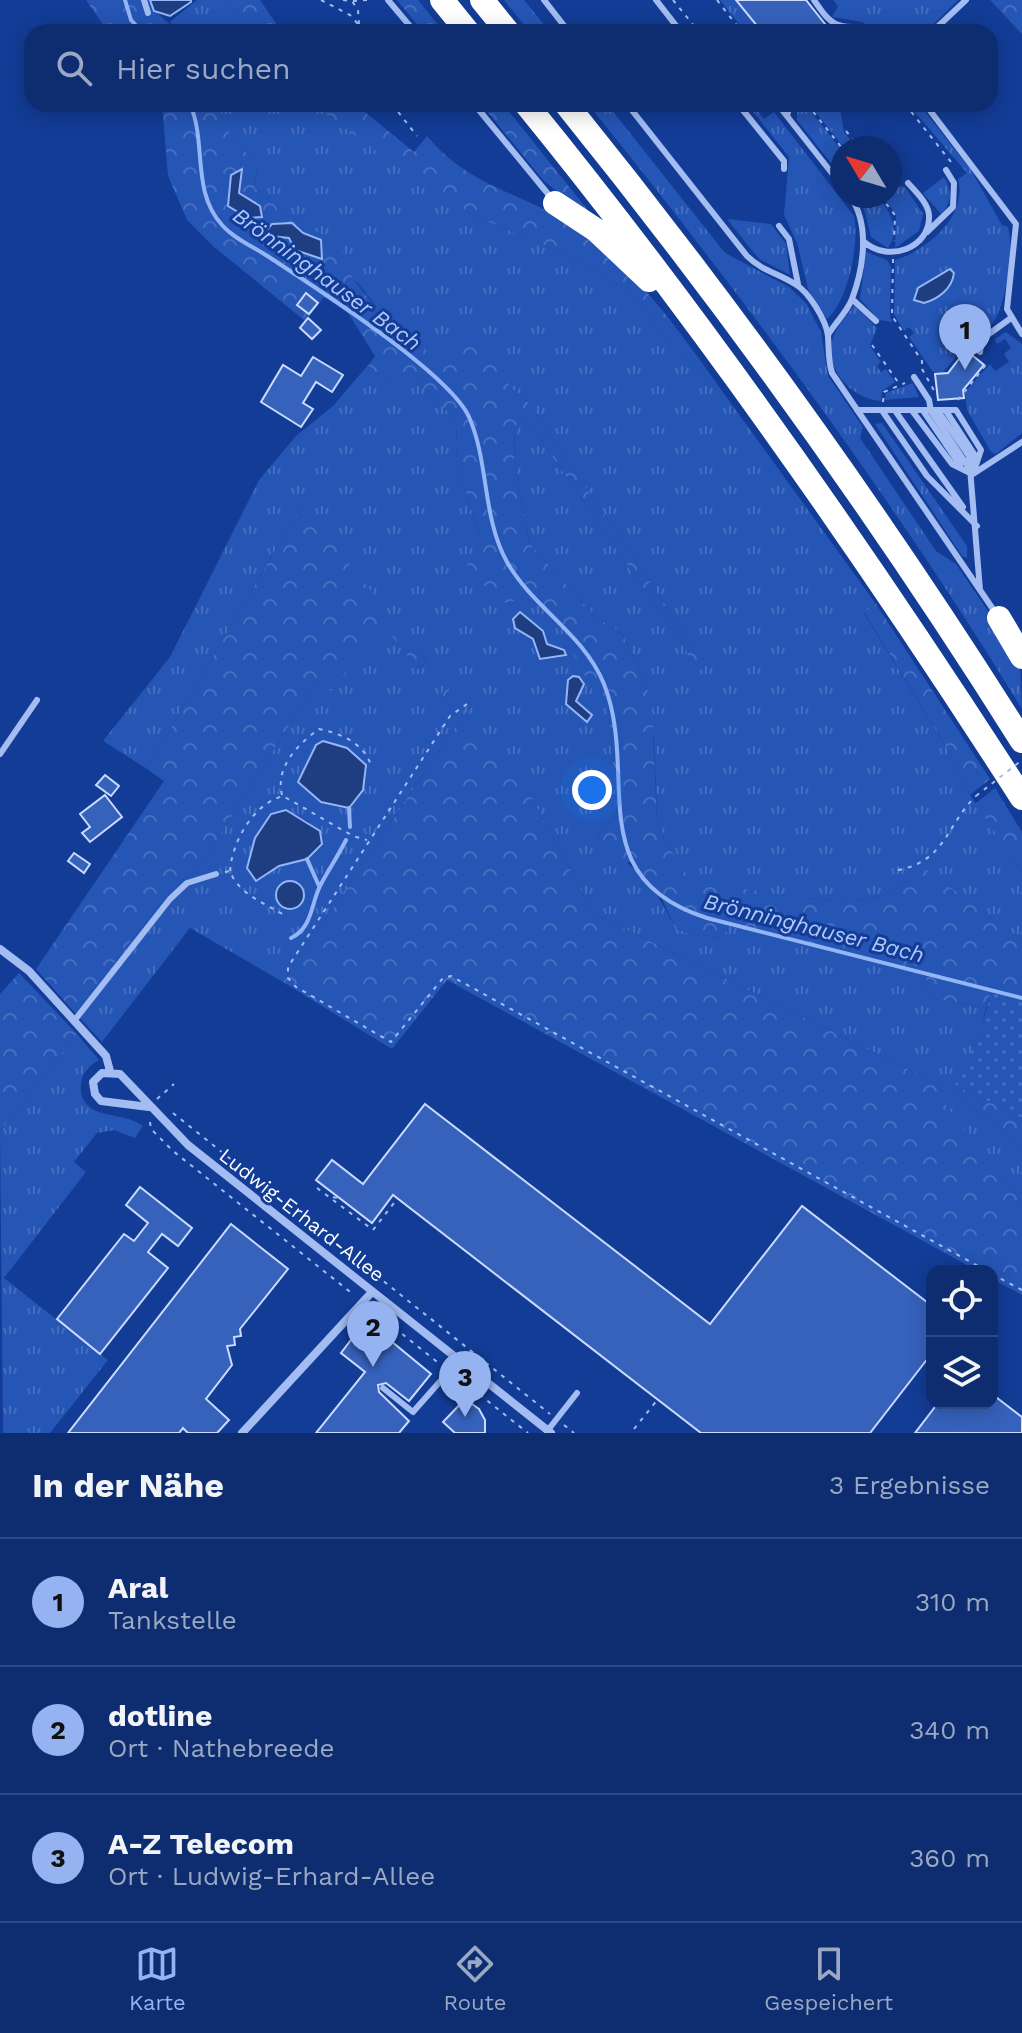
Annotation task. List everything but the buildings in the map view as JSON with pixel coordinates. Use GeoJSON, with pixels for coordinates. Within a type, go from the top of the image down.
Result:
{"type":"FeatureCollection","features":[{"type":"Feature","properties":{"kind":"highway"},"geometry":{"type":"LineString","coordinates":[[442,0],[462,24]]}},
{"type":"Feature","properties":{"kind":"highway"},"geometry":{"type":"LineString","coordinates":[[482,0],[502,24]]}},
{"type":"Feature","properties":{"kind":"highway"},"geometry":{"type":"LineString","coordinates":[[532,112],[697,324],[830,508],[1022,798]]}},
{"type":"Feature","properties":{"kind":"highway"},"geometry":{"type":"LineString","coordinates":[[572,112],[803,416],[925,592],[1022,741]]}},
{"type":"Feature","properties":{"kind":"highway"},"geometry":{"type":"LineString","coordinates":[[555,203],[596,230],[697,324]]}},
{"type":"Feature","properties":{"kind":"highway"},"geometry":{"type":"LineString","coordinates":[[999,618],[1022,657]]}},
{"type":"Feature","properties":{"kind":"street","name":"Ludwig-Erhard-Allee"},"geometry":{"type":"LineString","coordinates":[[0,949],[29,971],[106,1056],[110,1071],[120,1074],[188,1145],[550,1432]]}},
{"type":"Feature","properties":{"kind":"street"},"geometry":{"type":"LineString","coordinates":[[110,1071],[96,1076],[93,1082],[98,1098],[105,1103],[149,1107]]}},
{"type":"Feature","properties":{"kind":"street"},"geometry":{"type":"LineString","coordinates":[[242,1433],[372,1292]]}},
{"type":"Feature","properties":{"kind":"lane"},"geometry":{"type":"LineString","coordinates":[[144,0],[148,13]]}},
{"type":"Feature","properties":{"kind":"lane"},"geometry":{"type":"LineString","coordinates":[[388,0],[408,24]]}},
{"type":"Feature","properties":{"kind":"lane"},"geometry":{"type":"LineString","coordinates":[[544,0],[563,24]]}},
{"type":"Feature","properties":{"kind":"lane"},"geometry":{"type":"LineString","coordinates":[[656,0],[675,24]]}},
{"type":"Feature","properties":{"kind":"lane"},"geometry":{"type":"LineString","coordinates":[[814,0],[829,20],[838,24]]}},
{"type":"Feature","properties":{"kind":"lane"},"geometry":{"type":"LineString","coordinates":[[940,24],[966,0]]}},
{"type":"Feature","properties":{"kind":"lane"},"geometry":{"type":"LineString","coordinates":[[481,112],[555,203]]}},
{"type":"Feature","properties":{"kind":"lane"},"geometry":{"type":"LineString","coordinates":[[633,112],[747,256],[762,269],[798,284]]}},
{"type":"Feature","properties":{"kind":"lane"},"geometry":{"type":"LineString","coordinates":[[744,112],[784,161],[784,169]]}},
{"type":"Feature","properties":{"kind":"lane"},"geometry":{"type":"LineString","coordinates":[[784,112],[830,171]]}},
{"type":"Feature","properties":{"kind":"lane"},"geometry":{"type":"LineString","coordinates":[[787,116],[788,112]]}},
{"type":"Feature","properties":{"kind":"lane"},"geometry":{"type":"LineString","coordinates":[[931,112],[1016,224],[1008,292],[1011,318],[1022,334]]}},
{"type":"Feature","properties":{"kind":"lane"},"geometry":{"type":"LineString","coordinates":[[863,241],[879,253],[893,254],[923,235],[953,207],[954,183],[946,170]]}},
{"type":"Feature","properties":{"kind":"lane"},"geometry":{"type":"LineString","coordinates":[[908,183],[927,208],[928,220],[923,235]]}},
{"type":"Feature","properties":{"kind":"lane"},"geometry":{"type":"LineString","coordinates":[[858,208],[863,241],[852,299],[828,335],[826,351],[832,373],[999,618]]}},
{"type":"Feature","properties":{"kind":"lane"},"geometry":{"type":"LineString","coordinates":[[779,226],[789,239],[798,284],[817,310],[828,335]]}},
{"type":"Feature","properties":{"kind":"lane"},"geometry":{"type":"LineString","coordinates":[[852,299],[876,321]]}},
{"type":"Feature","properties":{"kind":"lane"},"geometry":{"type":"LineString","coordinates":[[980,352],[982,339],[1011,318]]}},
{"type":"Feature","properties":{"kind":"lane"},"geometry":{"type":"LineString","coordinates":[[914,377],[935,411],[957,462],[973,474]]}},
{"type":"Feature","properties":{"kind":"lane"},"geometry":{"type":"LineString","coordinates":[[857,410],[956,410],[981,450],[973,474]]}},
{"type":"Feature","properties":{"kind":"lane"},"geometry":{"type":"LineString","coordinates":[[883,411],[927,476],[977,526]]}},
{"type":"Feature","properties":{"kind":"lane"},"geometry":{"type":"LineString","coordinates":[[896,411],[977,526]]}},
{"type":"Feature","properties":{"kind":"lane"},"geometry":{"type":"LineString","coordinates":[[913,411],[952,464],[973,474]]}},
{"type":"Feature","properties":{"kind":"lane"},"geometry":{"type":"LineString","coordinates":[[935,411],[969,456],[973,474],[980,590]]}},
{"type":"Feature","properties":{"kind":"lane"},"geometry":{"type":"LineString","coordinates":[[973,474],[1022,442]]}},
{"type":"Feature","properties":{"kind":"lane"},"geometry":{"type":"LineString","coordinates":[[0,754],[37,700]]}},
{"type":"Feature","properties":{"kind":"lane"},"geometry":{"type":"LineString","coordinates":[[74,1021],[170,899],[187,883],[216,874]]}},
{"type":"Feature","properties":{"kind":"lane"},"geometry":{"type":"LineString","coordinates":[[383,1388],[413,1412],[459,1360]]}},
{"type":"Feature","properties":{"kind":"lane"},"geometry":{"type":"LineString","coordinates":[[550,1432],[556,1419],[577,1393]]}},
{"type":"Feature","properties":{"kind":"path"},"geometry":{"type":"LineString","coordinates":[[321,0],[350,15],[359,24]]}},
{"type":"Feature","properties":{"kind":"path"},"geometry":{"type":"LineString","coordinates":[[343,0],[369,0]]}},
{"type":"Feature","properties":{"kind":"path"},"geometry":{"type":"LineString","coordinates":[[673,0],[692,24]]}},
{"type":"Feature","properties":{"kind":"path"},"geometry":{"type":"LineString","coordinates":[[717,0],[736,24]]}},
{"type":"Feature","properties":{"kind":"path"},"geometry":{"type":"LineString","coordinates":[[352,1],[358,10],[359,24]]}},
{"type":"Feature","properties":{"kind":"path"},"geometry":{"type":"LineString","coordinates":[[398,112],[417,136]]}},
{"type":"Feature","properties":{"kind":"path"},"geometry":{"type":"LineString","coordinates":[[813,112],[832,136]]}},
{"type":"Feature","properties":{"kind":"path"},"geometry":{"type":"LineString","coordinates":[[911,112],[956,167]]}},
{"type":"Feature","properties":{"kind":"path"},"geometry":{"type":"LineString","coordinates":[[846,131],[850,136]]}},
{"type":"Feature","properties":{"kind":"path"},"geometry":{"type":"LineString","coordinates":[[889,208],[895,215],[892,316],[922,361],[922,369],[936,389],[936,399]]}},
{"type":"Feature","properties":{"kind":"path"},"geometry":{"type":"LineString","coordinates":[[872,345],[900,386]]}},
{"type":"Feature","properties":{"kind":"path"},"geometry":{"type":"LineString","coordinates":[[956,402],[985,366],[980,352]]}},
{"type":"Feature","properties":{"kind":"path"},"geometry":{"type":"LineString","coordinates":[[883,411],[883,393],[900,386],[922,369]]}},
{"type":"Feature","properties":{"kind":"path"},"geometry":{"type":"LineString","coordinates":[[467,704],[450,716],[367,840],[288,967],[288,978],[296,987],[391,1042],[443,978],[451,976],[976,1265]]}},
{"type":"Feature","properties":{"kind":"path"},"geometry":{"type":"LineString","coordinates":[[283,796],[280,784],[285,765],[300,742],[319,729],[337,733],[359,746],[369,757],[372,768]]}},
{"type":"Feature","properties":{"kind":"path"},"geometry":{"type":"LineString","coordinates":[[898,870],[932,857],[962,810],[1022,760]]}},
{"type":"Feature","properties":{"kind":"path"},"geometry":{"type":"LineString","coordinates":[[286,916],[245,891],[233,881],[230,871],[233,850],[256,811],[269,800],[283,796],[353,836],[367,840]]}},
{"type":"Feature","properties":{"kind":"path"},"geometry":{"type":"LineString","coordinates":[[216,874],[230,871]]}},
{"type":"Feature","properties":{"kind":"path"},"geometry":{"type":"LineString","coordinates":[[149,1107],[174,1084]]}},
{"type":"Feature","properties":{"kind":"path"},"geometry":{"type":"LineString","coordinates":[[149,1107],[173,1113],[574,1433]]}},
{"type":"Feature","properties":{"kind":"path"},"geometry":{"type":"LineString","coordinates":[[149,1107],[151,1129],[161,1141],[353,1295]]}},
{"type":"Feature","properties":{"kind":"path"},"geometry":{"type":"LineString","coordinates":[[317,1188],[373,1230],[397,1199]]}},
{"type":"Feature","properties":{"kind":"path"},"geometry":{"type":"LineString","coordinates":[[333,1198],[343,1200]]}},
{"type":"Feature","properties":{"kind":"path"},"geometry":{"type":"LineString","coordinates":[[297,1214],[304,1205]]}},
{"type":"Feature","properties":{"kind":"path"},"geometry":{"type":"LineString","coordinates":[[998,1277],[1022,1290]]}},
{"type":"Feature","properties":{"kind":"path"},"geometry":{"type":"LineString","coordinates":[[634,1429],[658,1399]]}},
{"type":"Feature","properties":{"kind":"green space"},"geometry":{"type":"Polygon","coordinates":[[[86,0],[150,0],[155,10],[171,24],[102,24],[86,0]]]}},
{"type":"Feature","properties":{"kind":"green space"},"geometry":{"type":"Polygon","coordinates":[[[197,0],[226,0],[244,24],[171,24],[197,0]]]}},
{"type":"Feature","properties":{"kind":"green space"},"geometry":{"type":"Polygon","coordinates":[[[226,0],[260,0],[276,24],[244,24],[226,0]]]}},
{"type":"Feature","properties":{"kind":"green space"},"geometry":{"type":"Polygon","coordinates":[[[397,0],[418,0],[438,24],[416,24],[397,0]]]}},
{"type":"Feature","properties":{"kind":"green space"},"geometry":{"type":"Polygon","coordinates":[[[504,0],[524,0],[544,24],[524,24],[504,0]]]}},
{"type":"Feature","properties":{"kind":"green space"},"geometry":{"type":"Polygon","coordinates":[[[720,0],[736,0],[756,24],[739,24],[720,0]]]}},
{"type":"Feature","properties":{"kind":"green space"},"geometry":{"type":"Polygon","coordinates":[[[833,0],[958,0],[934,24],[865,24],[832,17],[838,6],[833,0]]]}},
{"type":"Feature","properties":{"kind":"green space"},"geometry":{"type":"Polygon","coordinates":[[[990,0],[1022,0],[1022,34],[990,0]]]}},
{"type":"Feature","properties":{"kind":"green space"},"geometry":{"type":"Polygon","coordinates":[[[163,112],[220,112],[231,136],[257,164],[255,188],[283,212],[341,246],[354,280],[383,313],[448,367],[452,346],[466,342],[508,374],[509,386],[528,402],[692,644],[702,671],[689,663],[687,651],[531,426],[520,420],[515,427],[514,460],[529,543],[596,617],[623,635],[646,683],[652,710],[657,820],[667,844],[687,875],[761,892],[851,900],[893,891],[921,866],[1022,940],[1022,1000],[991,992],[986,1008],[930,998],[925,975],[729,926],[722,938],[688,933],[675,928],[662,899],[630,861],[623,867],[603,859],[596,844],[600,831],[617,816],[608,704],[598,701],[569,645],[571,636],[531,598],[503,603],[466,568],[480,537],[456,460],[457,421],[413,377],[381,378],[368,365],[375,356],[348,313],[324,297],[305,321],[213,246],[187,220],[168,176],[163,112]]]}},
{"type":"Feature","properties":{"kind":"green space"},"geometry":{"type":"Polygon","coordinates":[[[220,112],[323,112],[428,188],[477,217],[580,260],[619,285],[638,303],[674,349],[720,388],[876,604],[864,613],[949,752],[970,795],[1022,871],[1022,940],[921,867],[893,891],[851,900],[792,897],[687,876],[667,844],[657,820],[654,741],[646,683],[623,635],[596,617],[529,543],[514,460],[515,427],[520,420],[531,426],[687,651],[689,663],[692,644],[528,402],[508,386],[448,368],[390,323],[342,264],[340,246],[283,212],[255,188],[257,164],[231,136],[220,112]]]}},
{"type":"Feature","properties":{"kind":"green space"},"geometry":{"type":"Polygon","coordinates":[[[323,112],[365,112],[414,152],[427,136],[478,178],[572,225],[635,279],[671,321],[720,388],[674,349],[638,303],[619,285],[580,260],[477,217],[427,188],[323,112]]]}},
{"type":"Feature","properties":{"kind":"green space"},"geometry":{"type":"Polygon","coordinates":[[[488,112],[509,112],[603,229],[543,180],[488,112]]]}},
{"type":"Feature","properties":{"kind":"green space"},"geometry":{"type":"Polygon","coordinates":[[[594,112],[613,112],[725,253],[789,287],[806,303],[821,332],[828,376],[863,427],[860,438],[936,551],[956,564],[1011,645],[1020,665],[1022,709],[869,475],[703,250],[594,112]]]}},
{"type":"Feature","properties":{"kind":"green space"},"geometry":{"type":"Polygon","coordinates":[[[753,112],[758,112],[764,119],[774,112],[830,185],[830,208],[848,208],[854,216],[851,270],[841,299],[827,319],[808,289],[797,243],[784,215],[789,157],[753,112]]]}},
{"type":"Feature","properties":{"kind":"green space"},"geometry":{"type":"Polygon","coordinates":[[[797,112],[811,112],[830,136],[830,162],[797,120],[797,112]]]}},
{"type":"Feature","properties":{"kind":"green space"},"geometry":{"type":"Polygon","coordinates":[[[815,112],[840,112],[847,136],[834,136],[815,112]]]}},
{"type":"Feature","properties":{"kind":"green space"},"geometry":{"type":"Polygon","coordinates":[[[915,112],[925,112],[971,170],[1002,225],[1008,227],[1010,238],[1007,283],[992,325],[984,333],[977,324],[961,335],[967,344],[942,373],[933,372],[909,337],[914,333],[909,327],[904,331],[894,314],[895,260],[920,248],[943,229],[957,205],[960,192],[958,179],[967,173],[915,112]]]}},
{"type":"Feature","properties":{"kind":"green space"},"geometry":{"type":"Polygon","coordinates":[[[944,177],[950,197],[941,214],[923,193],[944,177]]]}},
{"type":"Feature","properties":{"kind":"green space"},"geometry":{"type":"Polygon","coordinates":[[[902,187],[905,187],[923,214],[919,231],[895,248],[896,214],[891,208],[902,208],[902,187]]]}},
{"type":"Feature","properties":{"kind":"green space"},"geometry":{"type":"Polygon","coordinates":[[[863,208],[886,208],[894,228],[888,248],[871,237],[863,208]]]}},
{"type":"Feature","properties":{"kind":"green space"},"geometry":{"type":"Polygon","coordinates":[[[727,219],[771,224],[786,244],[790,275],[759,259],[727,219]]]}},
{"type":"Feature","properties":{"kind":"green space"},"geometry":{"type":"Polygon","coordinates":[[[866,252],[887,260],[891,267],[890,317],[893,322],[879,320],[860,299],[866,252]]]}},
{"type":"Feature","properties":{"kind":"green space"},"geometry":{"type":"Polygon","coordinates":[[[854,305],[877,328],[870,346],[881,362],[877,366],[881,372],[886,369],[895,382],[882,391],[881,401],[860,395],[850,388],[832,361],[833,338],[854,305]]]}},
{"type":"Feature","properties":{"kind":"green space"},"geometry":{"type":"Polygon","coordinates":[[[1006,332],[1022,344],[1022,433],[996,454],[991,452],[967,410],[965,392],[990,364],[995,371],[1009,362],[1004,354],[1011,348],[1005,339],[997,344],[995,339],[1006,332]]]}},
{"type":"Feature","properties":{"kind":"green space"},"geometry":{"type":"Polygon","coordinates":[[[368,365],[381,378],[412,376],[457,421],[456,460],[480,537],[531,597],[571,637],[608,704],[617,816],[600,831],[596,844],[634,868],[652,888],[675,928],[722,938],[729,926],[925,975],[930,998],[986,1008],[981,1030],[953,1091],[1022,1147],[1022,1202],[940,1099],[942,1086],[593,913],[528,791],[440,695],[460,720],[283,982],[190,928],[102,1042],[75,1013],[168,894],[182,880],[195,874],[316,683],[332,690],[384,625],[418,669],[427,661],[300,508],[147,769],[103,741],[170,657],[259,480],[296,436],[333,406],[368,365]],[[286,810],[271,814],[255,838],[247,868],[256,881],[279,866],[307,859],[309,822],[286,810]]]}},
{"type":"Feature","properties":{"kind":"green space"},"geometry":{"type":"Polygon","coordinates":[[[913,383],[919,397],[885,400],[886,393],[913,383]]]}},
{"type":"Feature","properties":{"kind":"green space"},"geometry":{"type":"Polygon","coordinates":[[[882,423],[967,546],[967,558],[962,556],[875,424],[882,423]]]}},
{"type":"Feature","properties":{"kind":"green space"},"geometry":{"type":"Polygon","coordinates":[[[300,508],[307,511],[427,661],[418,669],[384,626],[332,691],[316,683],[195,874],[182,880],[168,894],[75,1013],[36,969],[164,781],[147,769],[300,508]]]}},
{"type":"Feature","properties":{"kind":"green space"},"geometry":{"type":"Polygon","coordinates":[[[876,604],[990,779],[970,795],[949,752],[864,612],[876,604]]]}},
{"type":"Feature","properties":{"kind":"green space"},"geometry":{"type":"Polygon","coordinates":[[[446,686],[528,791],[593,913],[942,1086],[941,1099],[1022,1202],[1022,1295],[998,1282],[998,1265],[967,1265],[447,980],[392,1049],[283,982],[460,720],[440,695],[446,686]]]}},
{"type":"Feature","properties":{"kind":"green space"},"geometry":{"type":"Polygon","coordinates":[[[995,788],[1022,832],[1022,871],[975,804],[995,788]]]}},
{"type":"Feature","properties":{"kind":"green space"},"geometry":{"type":"Polygon","coordinates":[[[19,973],[77,1034],[0,1131],[0,994],[19,973]]]}},
{"type":"Feature","properties":{"kind":"green space"},"geometry":{"type":"Polygon","coordinates":[[[991,992],[1022,1000],[1022,1118],[955,1085],[981,1030],[991,992]]]}},
{"type":"Feature","properties":{"kind":"green space"},"geometry":{"type":"Polygon","coordinates":[[[77,1034],[99,1060],[83,1076],[82,1096],[87,1104],[94,1110],[143,1126],[135,1138],[114,1130],[97,1133],[74,1162],[86,1172],[4,1278],[108,1360],[50,1433],[3,1433],[0,1131],[77,1034]]]}},
{"type":"Feature","properties":{"kind":"green space"},"geometry":{"type":"Polygon","coordinates":[[[955,1085],[1022,1118],[1022,1147],[953,1091],[955,1085]]]}},
{"type":"Feature","properties":{"kind":"shaded area"},"geometry":{"type":"Polygon","coordinates":[[[150,0],[191,2],[170,16],[154,11],[150,0]]]}},
{"type":"Feature","properties":{"kind":"shaded area"},"geometry":{"type":"Polygon","coordinates":[[[242,169],[239,193],[260,206],[262,217],[248,218],[228,206],[231,175],[242,169]]]}},
{"type":"Feature","properties":{"kind":"shaded area"},"geometry":{"type":"Polygon","coordinates":[[[292,223],[303,233],[321,240],[322,259],[295,250],[289,238],[271,236],[268,229],[272,224],[292,223]]]}},
{"type":"Feature","properties":{"kind":"shaded area"},"geometry":{"type":"Polygon","coordinates":[[[950,269],[954,273],[953,279],[944,292],[924,303],[914,300],[918,288],[950,269]]]}},
{"type":"Feature","properties":{"kind":"shaded area"},"geometry":{"type":"Polygon","coordinates":[[[520,612],[543,631],[547,644],[564,650],[566,655],[540,659],[533,639],[515,628],[513,619],[520,612]]]}},
{"type":"Feature","properties":{"kind":"shaded area"},"geometry":{"type":"Polygon","coordinates":[[[573,676],[579,677],[584,684],[576,701],[592,715],[587,722],[566,704],[568,680],[573,676]]]}},
{"type":"Feature","properties":{"kind":"shaded area"},"geometry":{"type":"Polygon","coordinates":[[[323,741],[347,748],[366,765],[363,790],[349,808],[321,802],[298,782],[316,745],[323,741]]]}},
{"type":"Feature","properties":{"kind":"shaded area"},"geometry":{"type":"Polygon","coordinates":[[[286,810],[320,831],[322,844],[307,859],[279,866],[256,881],[247,868],[255,838],[271,814],[286,810]]]}},
{"type":"Feature","properties":{"kind":"shaded area"},"geometry":{"type":"Polygon","coordinates":[[[290,881],[300,885],[304,895],[300,905],[290,909],[280,905],[276,895],[280,885],[290,881]]]}},
{"type":"Feature","properties":{"kind":"waterway","name":"Brönninghauser Bach"},"geometry":{"type":"LineString","coordinates":[[125,0],[135,24]]}},
{"type":"Feature","properties":{"kind":"waterway","name":"Brönninghauser Bach"},"geometry":{"type":"LineString","coordinates":[[193,112],[206,197],[222,225],[380,332],[436,378],[457,399],[469,417],[480,452],[493,527],[507,562],[530,593],[584,650],[604,684],[614,718],[621,820],[628,850],[642,877],[667,900],[707,918],[1022,998]]}},
{"type":"Feature","properties":{"kind":"waterway"},"geometry":{"type":"LineString","coordinates":[[349,808],[350,827]]}},
{"type":"Feature","properties":{"kind":"waterway"},"geometry":{"type":"LineString","coordinates":[[291,938],[308,921],[321,884],[346,840]]}},
{"type":"Feature","properties":{"kind":"waterway"},"geometry":{"type":"LineString","coordinates":[[307,859],[319,886]]}},
{"type":"Feature","properties":{"kind":"place","name":"Aral"},"geometry":{"type":"Point","coordinates":[965,370]}},
{"type":"Feature","properties":{"kind":"place","name":"dotline"},"geometry":{"type":"Point","coordinates":[373,1367]}},
{"type":"Feature","properties":{"kind":"place","name":"A-Z Telecom"},"geometry":{"type":"Point","coordinates":[465,1417]}}]}
